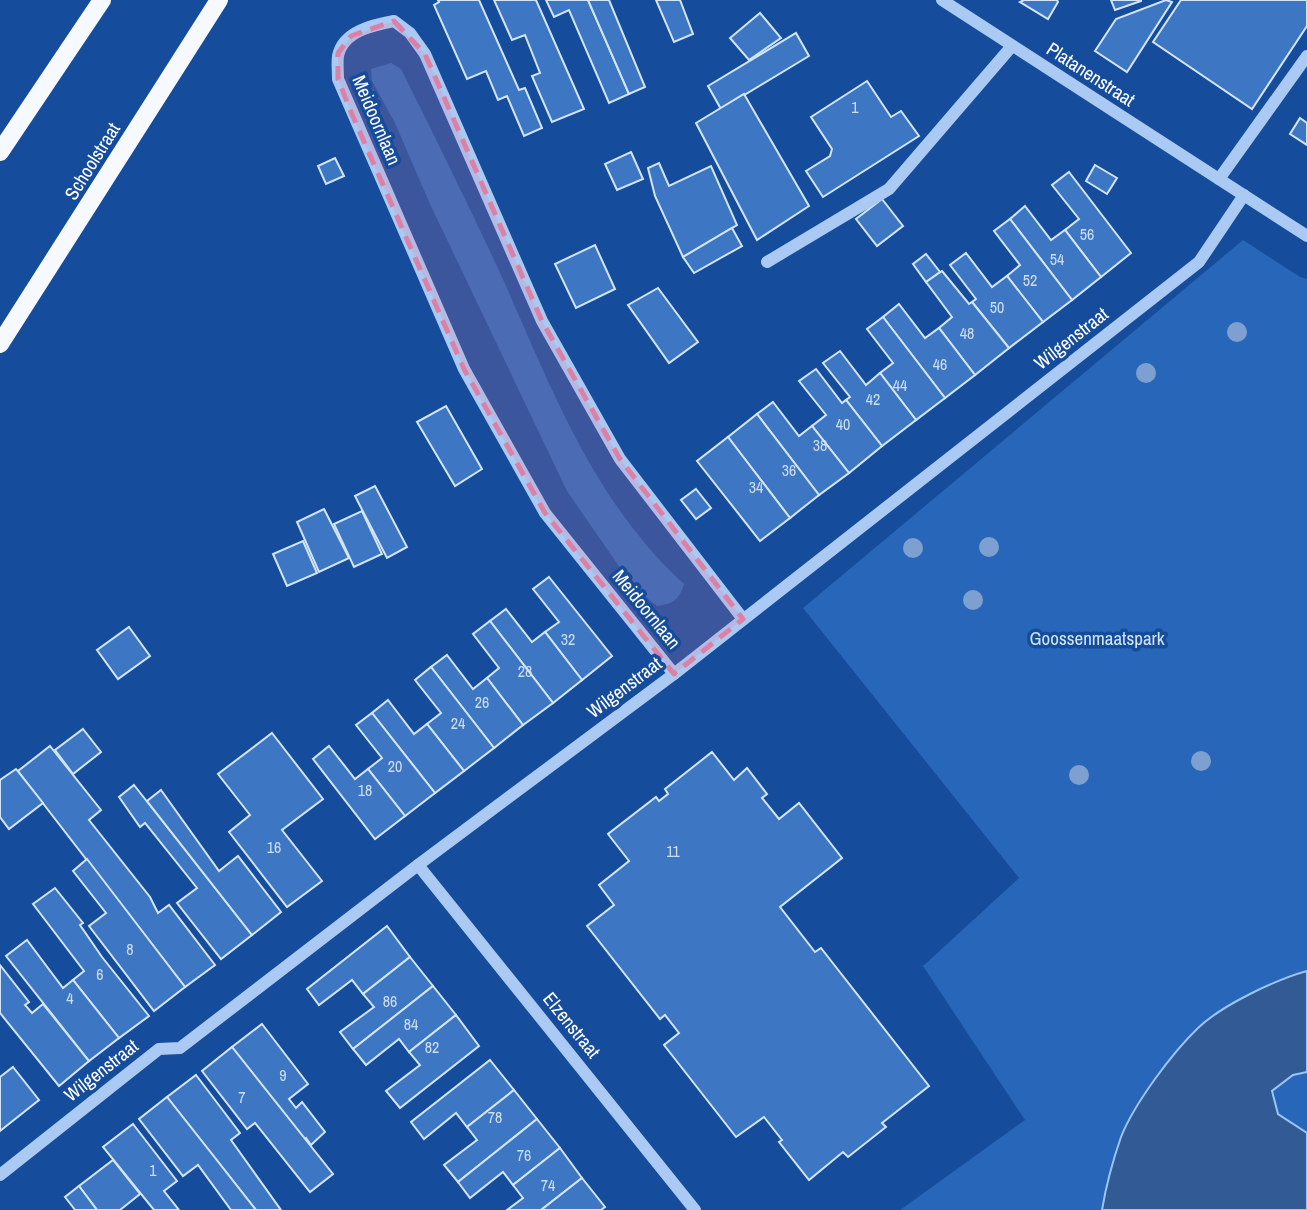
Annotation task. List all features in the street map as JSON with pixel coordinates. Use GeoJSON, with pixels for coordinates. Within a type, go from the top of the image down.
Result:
{"type":"FeatureCollection","features":[{"type":"Feature","properties":{"kind":"main road"},"geometry":{"type":"LineString","coordinates":[[0,152],[102,0]]}},
{"type":"Feature","properties":{"kind":"main road","name":"Schoolstraat"},"geometry":{"type":"LineString","coordinates":[[0,344],[219,0]]}},
{"type":"Feature","properties":{"kind":"street","name":"Platanenstraat"},"geometry":{"type":"LineString","coordinates":[[942,0],[1307,236]]}},
{"type":"Feature","properties":{"kind":"street","name":"Meidoornlaan"},"geometry":{"type":"LineString","coordinates":[[674,674],[545,513],[464,369],[338,79],[338,53],[351,36],[370,26],[394,22],[410,33],[425,54],[542,321],[620,459],[743,619]]}},
{"type":"Feature","properties":{"kind":"street"},"geometry":{"type":"LineString","coordinates":[[767,262],[889,189],[1012,46]]}},
{"type":"Feature","properties":{"kind":"street"},"geometry":{"type":"LineString","coordinates":[[1219,179],[1307,56]]}},
{"type":"Feature","properties":{"kind":"street","name":"Wilgenstraat"},"geometry":{"type":"LineString","coordinates":[[0,1175],[159,1049],[180,1048],[418,865],[674,674],[1199,262],[1244,195]]}},
{"type":"Feature","properties":{"kind":"street","name":"Elzenstraat"},"geometry":{"type":"LineString","coordinates":[[418,865],[695,1210]]}},
{"type":"Feature","properties":{"kind":"highlighted area"},"geometry":{"type":"Polygon","coordinates":[[[394,21],[425,54],[542,321],[620,459],[743,619],[674,674],[545,513],[464,369],[351,112],[338,79],[338,53],[351,36],[394,21]]]}},
{"type":"Feature","properties":{"kind":"green space"},"geometry":{"type":"Polygon","coordinates":[[[391,63],[401,69],[439,146],[577,440],[624,516],[652,551],[684,584],[680,594],[671,602],[657,606],[634,588],[567,491],[430,204],[395,123],[372,81],[371,69],[391,63]]]}},
{"type":"Feature","properties":{"kind":"green space","name":"Goossenmaatspark"},"geometry":{"type":"Polygon","coordinates":[[[1243,240],[1307,279],[1307,1210],[900,1210],[1025,1120],[923,966],[1019,878],[803,608],[1243,240]]]}},
{"type":"Feature","properties":{"kind":"shaded area"},"geometry":{"type":"Polygon","coordinates":[[[1307,971],[1307,1072],[1293,1075],[1272,1091],[1278,1114],[1307,1133],[1307,1210],[1102,1210],[1113,1164],[1127,1124],[1144,1095],[1177,1051],[1208,1019],[1235,1002],[1280,980],[1307,971]]]}},
{"type":"Feature","properties":{"kind":"building"},"geometry":{"type":"Polygon","coordinates":[[[438,0],[479,0],[519,90],[525,88],[542,128],[524,136],[507,96],[498,100],[486,71],[467,79],[434,5],[438,0]]]}},
{"type":"Feature","properties":{"kind":"building"},"geometry":{"type":"Polygon","coordinates":[[[494,0],[536,0],[584,109],[552,122],[532,76],[540,73],[525,35],[512,40],[494,0]]]}},
{"type":"Feature","properties":{"kind":"building"},"geometry":{"type":"Polygon","coordinates":[[[546,0],[588,0],[629,94],[609,103],[569,10],[554,17],[546,0]]]}},
{"type":"Feature","properties":{"kind":"building"},"geometry":{"type":"Polygon","coordinates":[[[588,0],[609,0],[645,87],[629,94],[588,0]]]}},
{"type":"Feature","properties":{"kind":"building"},"geometry":{"type":"Polygon","coordinates":[[[656,0],[680,0],[693,34],[674,42],[656,0]]]}},
{"type":"Feature","properties":{"kind":"building"},"geometry":{"type":"Polygon","coordinates":[[[1111,0],[1141,0],[1141,1],[1115,10],[1111,0]]]}},
{"type":"Feature","properties":{"kind":"building"},"geometry":{"type":"Polygon","coordinates":[[[1166,0],[1172,2],[1127,72],[1095,51],[1116,19],[1166,0]]]}},
{"type":"Feature","properties":{"kind":"building"},"geometry":{"type":"Polygon","coordinates":[[[1181,0],[1307,0],[1307,26],[1252,109],[1153,42],[1181,0]]]}},
{"type":"Feature","properties":{"kind":"building"},"geometry":{"type":"Polygon","coordinates":[[[1020,2],[1058,2],[1048,19],[1020,2]]]}},
{"type":"Feature","properties":{"kind":"building"},"geometry":{"type":"Polygon","coordinates":[[[760,13],[781,38],[749,60],[730,38],[760,13]]]}},
{"type":"Feature","properties":{"kind":"building"},"geometry":{"type":"Polygon","coordinates":[[[796,33],[809,56],[721,109],[708,86],[796,33]]]}},
{"type":"Feature","properties":{"kind":"building"},"geometry":{"type":"Polygon","coordinates":[[[867,81],[891,117],[901,111],[919,136],[823,197],[806,171],[830,156],[832,149],[811,117],[867,81]]]}},
{"type":"Feature","properties":{"kind":"building"},"geometry":{"type":"Polygon","coordinates":[[[744,94],[809,206],[757,240],[696,123],[744,94]]]}},
{"type":"Feature","properties":{"kind":"building"},"geometry":{"type":"Polygon","coordinates":[[[1300,118],[1307,123],[1307,145],[1290,134],[1300,118]]]}},
{"type":"Feature","properties":{"kind":"building"},"geometry":{"type":"Polygon","coordinates":[[[631,152],[643,179],[617,190],[605,164],[631,152]]]}},
{"type":"Feature","properties":{"kind":"building"},"geometry":{"type":"Polygon","coordinates":[[[335,158],[344,176],[326,184],[318,166],[335,158]]]}},
{"type":"Feature","properties":{"kind":"building"},"geometry":{"type":"Polygon","coordinates":[[[659,163],[669,186],[711,166],[737,225],[683,257],[655,196],[648,168],[659,163]]]}},
{"type":"Feature","properties":{"kind":"building"},"geometry":{"type":"Polygon","coordinates":[[[1095,165],[1117,178],[1107,194],[1086,181],[1095,165]]]}},
{"type":"Feature","properties":{"kind":"building"},"geometry":{"type":"Polygon","coordinates":[[[1069,172],[1131,253],[1101,277],[1065,230],[1079,219],[1052,185],[1069,172]]]}},
{"type":"Feature","properties":{"kind":"building"},"geometry":{"type":"Polygon","coordinates":[[[882,199],[903,226],[877,246],[856,219],[882,199]]]}},
{"type":"Feature","properties":{"kind":"building"},"geometry":{"type":"Polygon","coordinates":[[[1025,206],[1051,240],[1065,230],[1101,277],[1072,300],[1010,219],[1025,206]]]}},
{"type":"Feature","properties":{"kind":"building"},"geometry":{"type":"Polygon","coordinates":[[[1010,219],[1072,300],[1043,322],[1007,276],[1020,265],[994,231],[1010,219]]]}},
{"type":"Feature","properties":{"kind":"building"},"geometry":{"type":"Polygon","coordinates":[[[732,228],[742,246],[694,273],[683,257],[732,228]]]}},
{"type":"Feature","properties":{"kind":"building"},"geometry":{"type":"Polygon","coordinates":[[[595,245],[615,289],[576,308],[555,264],[595,245]]]}},
{"type":"Feature","properties":{"kind":"building"},"geometry":{"type":"Polygon","coordinates":[[[966,253],[992,287],[1007,276],[1043,322],[1009,348],[972,302],[976,299],[950,265],[966,253]]]}},
{"type":"Feature","properties":{"kind":"building"},"geometry":{"type":"Polygon","coordinates":[[[926,254],[940,272],[926,282],[913,264],[926,254]]]}},
{"type":"Feature","properties":{"kind":"building"},"geometry":{"type":"Polygon","coordinates":[[[942,271],[969,304],[972,302],[1009,348],[975,375],[939,328],[952,317],[926,282],[942,271]]]}},
{"type":"Feature","properties":{"kind":"building"},"geometry":{"type":"Polygon","coordinates":[[[658,288],[698,342],[669,363],[628,305],[658,288]]]}},
{"type":"Feature","properties":{"kind":"building"},"geometry":{"type":"Polygon","coordinates":[[[899,304],[925,338],[939,328],[975,375],[945,398],[883,317],[899,304]]]}},
{"type":"Feature","properties":{"kind":"building"},"geometry":{"type":"Polygon","coordinates":[[[883,317],[945,398],[916,420],[880,373],[893,363],[867,329],[883,317]]]}},
{"type":"Feature","properties":{"kind":"building"},"geometry":{"type":"Polygon","coordinates":[[[840,351],[866,385],[880,373],[916,420],[882,446],[846,400],[850,397],[823,363],[840,351]]]}},
{"type":"Feature","properties":{"kind":"building"},"geometry":{"type":"Polygon","coordinates":[[[816,369],[842,403],[846,400],[882,446],[849,473],[812,426],[826,415],[799,381],[816,369]]]}},
{"type":"Feature","properties":{"kind":"building"},"geometry":{"type":"Polygon","coordinates":[[[773,402],[799,436],[812,426],[849,473],[819,495],[757,414],[773,402]]]}},
{"type":"Feature","properties":{"kind":"building"},"geometry":{"type":"Polygon","coordinates":[[[446,406],[482,469],[455,486],[417,422],[446,406]]]}},
{"type":"Feature","properties":{"kind":"building"},"geometry":{"type":"Polygon","coordinates":[[[757,414],[819,495],[790,518],[728,437],[757,414]]]}},
{"type":"Feature","properties":{"kind":"building"},"geometry":{"type":"Polygon","coordinates":[[[728,437],[790,518],[760,541],[697,461],[728,437]]]}},
{"type":"Feature","properties":{"kind":"building"},"geometry":{"type":"Polygon","coordinates":[[[375,486],[407,547],[387,558],[355,496],[375,486]]]}},
{"type":"Feature","properties":{"kind":"building"},"geometry":{"type":"Polygon","coordinates":[[[696,489],[711,508],[696,519],[681,500],[696,489]]]}},
{"type":"Feature","properties":{"kind":"building"},"geometry":{"type":"Polygon","coordinates":[[[324,509],[349,558],[319,572],[297,522],[324,509]]]}},
{"type":"Feature","properties":{"kind":"building"},"geometry":{"type":"Polygon","coordinates":[[[362,511],[382,554],[354,567],[334,524],[362,511]]]}},
{"type":"Feature","properties":{"kind":"building"},"geometry":{"type":"Polygon","coordinates":[[[303,541],[317,573],[287,586],[273,554],[303,541]]]}},
{"type":"Feature","properties":{"kind":"building"},"geometry":{"type":"Polygon","coordinates":[[[549,577],[612,656],[582,680],[545,632],[559,622],[533,589],[549,577]]]}},
{"type":"Feature","properties":{"kind":"building"},"geometry":{"type":"Polygon","coordinates":[[[506,609],[532,642],[545,632],[582,680],[553,703],[490,621],[506,609]]]}},
{"type":"Feature","properties":{"kind":"building"},"geometry":{"type":"Polygon","coordinates":[[[490,621],[553,703],[523,725],[487,678],[499,668],[473,634],[490,621]]]}},
{"type":"Feature","properties":{"kind":"building"},"geometry":{"type":"Polygon","coordinates":[[[129,627],[150,656],[118,679],[97,650],[129,627]]]}},
{"type":"Feature","properties":{"kind":"building"},"geometry":{"type":"Polygon","coordinates":[[[447,655],[473,689],[487,678],[523,725],[494,748],[431,667],[447,655]]]}},
{"type":"Feature","properties":{"kind":"building"},"geometry":{"type":"Polygon","coordinates":[[[431,667],[494,748],[464,771],[427,724],[441,713],[415,680],[431,667]]]}},
{"type":"Feature","properties":{"kind":"building"},"geometry":{"type":"Polygon","coordinates":[[[388,700],[414,734],[427,724],[464,771],[435,793],[372,713],[388,700]]]}},
{"type":"Feature","properties":{"kind":"building"},"geometry":{"type":"Polygon","coordinates":[[[372,713],[435,793],[405,816],[368,769],[382,758],[356,725],[372,713]]]}},
{"type":"Feature","properties":{"kind":"building"},"geometry":{"type":"Polygon","coordinates":[[[83,729],[101,752],[73,774],[55,750],[83,729]]]}},
{"type":"Feature","properties":{"kind":"building"},"geometry":{"type":"Polygon","coordinates":[[[272,733],[323,799],[282,830],[322,881],[287,907],[229,832],[250,815],[218,774],[272,733]]]}},
{"type":"Feature","properties":{"kind":"building"},"geometry":{"type":"Polygon","coordinates":[[[50,746],[101,810],[89,820],[150,897],[158,913],[169,905],[215,965],[185,987],[18,771],[50,746]]]}},
{"type":"Feature","properties":{"kind":"building"},"geometry":{"type":"Polygon","coordinates":[[[329,746],[355,779],[368,769],[405,816],[375,839],[313,759],[329,746]]]}},
{"type":"Feature","properties":{"kind":"building"},"geometry":{"type":"Polygon","coordinates":[[[712,752],[734,780],[747,768],[767,794],[762,798],[779,819],[799,803],[842,858],[780,907],[815,952],[821,948],[929,1086],[882,1123],[886,1127],[848,1157],[843,1152],[809,1180],[779,1142],[782,1140],[764,1117],[736,1137],[664,1045],[679,1033],[665,1015],[660,1019],[587,926],[614,905],[599,885],[629,861],[608,834],[656,797],[659,801],[668,794],[665,789],[712,752]]]}},
{"type":"Feature","properties":{"kind":"building"},"geometry":{"type":"Polygon","coordinates":[[[16,769],[43,803],[9,829],[0,817],[0,780],[16,769]]]}},
{"type":"Feature","properties":{"kind":"building"},"geometry":{"type":"Polygon","coordinates":[[[134,785],[252,935],[221,959],[177,903],[197,888],[145,823],[140,827],[119,797],[134,785]]]}},
{"type":"Feature","properties":{"kind":"building"},"geometry":{"type":"Polygon","coordinates":[[[161,790],[219,871],[238,856],[281,912],[252,935],[147,801],[161,790]]]}},
{"type":"Feature","properties":{"kind":"building"},"geometry":{"type":"Polygon","coordinates":[[[87,859],[185,987],[154,1011],[89,926],[106,913],[73,871],[87,859]]]}},
{"type":"Feature","properties":{"kind":"building"},"geometry":{"type":"Polygon","coordinates":[[[55,888],[83,923],[80,925],[102,957],[149,1016],[119,1038],[73,980],[84,971],[33,904],[55,888]]]}},
{"type":"Feature","properties":{"kind":"building"},"geometry":{"type":"Polygon","coordinates":[[[387,926],[410,957],[363,994],[352,980],[319,1005],[307,989],[387,926]]]}},
{"type":"Feature","properties":{"kind":"building"},"geometry":{"type":"Polygon","coordinates":[[[27,940],[63,988],[73,980],[119,1038],[89,1061],[6,956],[27,940]]]}},
{"type":"Feature","properties":{"kind":"building"},"geometry":{"type":"Polygon","coordinates":[[[410,957],[433,986],[353,1049],[340,1032],[374,1007],[363,994],[410,957]]]}},
{"type":"Feature","properties":{"kind":"building"},"geometry":{"type":"Polygon","coordinates":[[[0,965],[29,1002],[25,1005],[32,1013],[43,1004],[89,1061],[59,1086],[0,1013],[0,965]]]}},
{"type":"Feature","properties":{"kind":"building"},"geometry":{"type":"Polygon","coordinates":[[[433,986],[456,1015],[409,1052],[399,1039],[366,1065],[353,1049],[433,986]]]}},
{"type":"Feature","properties":{"kind":"building"},"geometry":{"type":"Polygon","coordinates":[[[456,1015],[479,1046],[400,1108],[386,1091],[420,1065],[409,1052],[456,1015]]]}},
{"type":"Feature","properties":{"kind":"building"},"geometry":{"type":"Polygon","coordinates":[[[262,1024],[308,1084],[289,1099],[296,1108],[302,1102],[325,1132],[311,1145],[306,1138],[304,1140],[232,1047],[262,1024]]]}},
{"type":"Feature","properties":{"kind":"building"},"geometry":{"type":"Polygon","coordinates":[[[232,1047],[333,1174],[310,1192],[255,1123],[247,1129],[202,1071],[232,1047]]]}},
{"type":"Feature","properties":{"kind":"building"},"geometry":{"type":"Polygon","coordinates":[[[490,1060],[514,1090],[467,1127],[456,1113],[424,1139],[411,1122],[490,1060]]]}},
{"type":"Feature","properties":{"kind":"building"},"geometry":{"type":"Polygon","coordinates":[[[13,1067],[39,1100],[0,1131],[0,1077],[13,1067]]]}},
{"type":"Feature","properties":{"kind":"building"},"geometry":{"type":"Polygon","coordinates":[[[196,1075],[240,1133],[231,1140],[281,1210],[256,1210],[167,1097],[196,1075]]]}},
{"type":"Feature","properties":{"kind":"building"},"geometry":{"type":"Polygon","coordinates":[[[514,1090],[537,1119],[458,1182],[444,1165],[477,1140],[467,1127],[514,1090]]]}},
{"type":"Feature","properties":{"kind":"building"},"geometry":{"type":"Polygon","coordinates":[[[167,1097],[256,1210],[231,1210],[198,1165],[183,1176],[139,1119],[167,1097]]]}},
{"type":"Feature","properties":{"kind":"building"},"geometry":{"type":"Polygon","coordinates":[[[537,1119],[560,1148],[513,1185],[503,1172],[470,1198],[458,1182],[537,1119]]]}},
{"type":"Feature","properties":{"kind":"building"},"geometry":{"type":"Polygon","coordinates":[[[133,1124],[177,1181],[164,1191],[179,1210],[154,1210],[103,1147],[133,1124]]]}},
{"type":"Feature","properties":{"kind":"building"},"geometry":{"type":"Polygon","coordinates":[[[560,1148],[582,1178],[541,1210],[507,1210],[523,1198],[513,1185],[560,1148]]]}},
{"type":"Feature","properties":{"kind":"building"},"geometry":{"type":"Polygon","coordinates":[[[113,1160],[140,1194],[120,1210],[97,1210],[79,1186],[113,1160]]]}},
{"type":"Feature","properties":{"kind":"building"},"geometry":{"type":"Polygon","coordinates":[[[582,1178],[605,1207],[601,1210],[541,1210],[582,1178]]]}},
{"type":"Feature","properties":{"kind":"building"},"geometry":{"type":"Polygon","coordinates":[[[79,1186],[97,1210],[75,1210],[65,1197],[79,1186]]]}}]}
